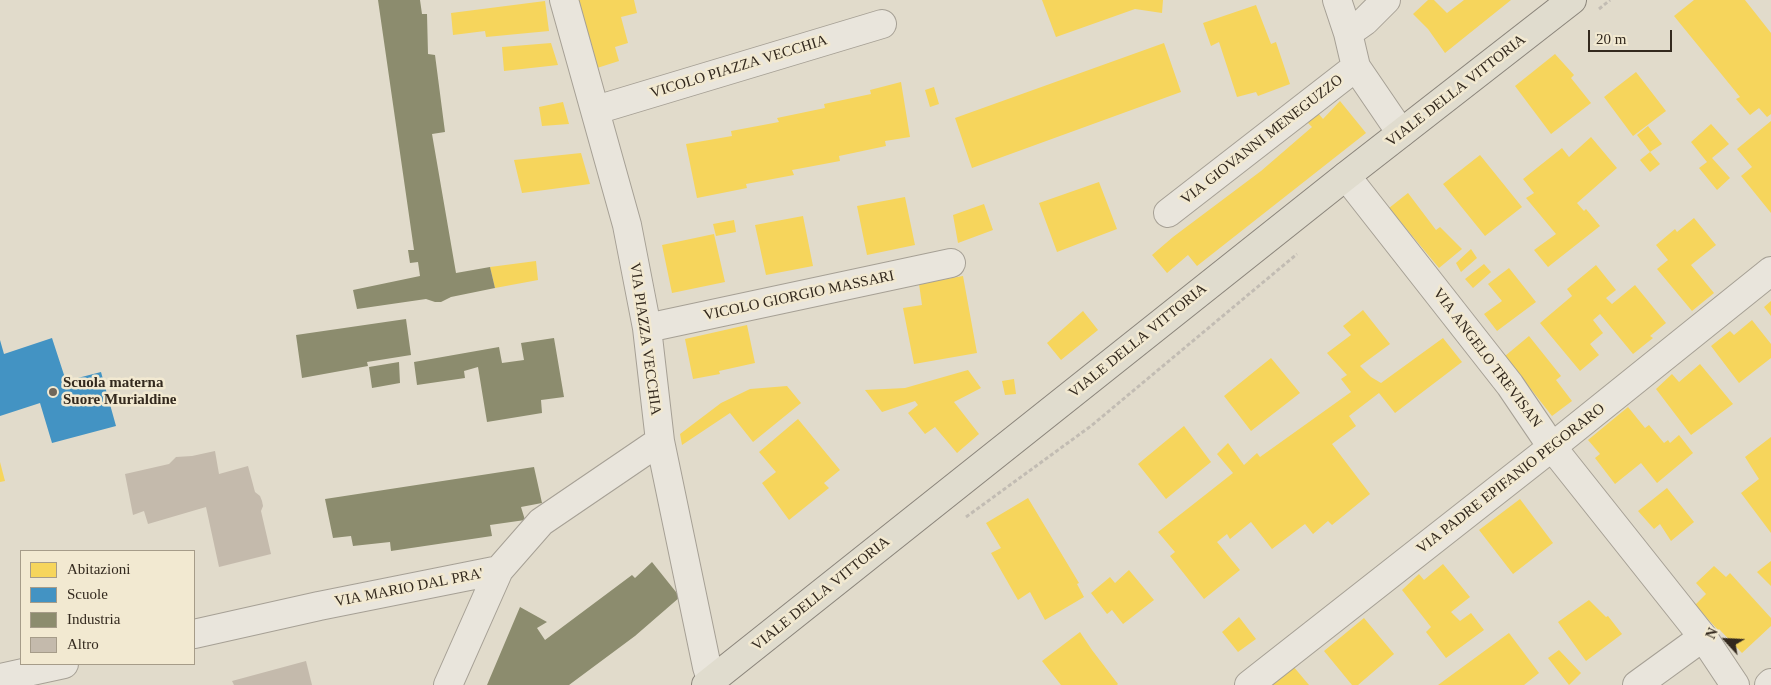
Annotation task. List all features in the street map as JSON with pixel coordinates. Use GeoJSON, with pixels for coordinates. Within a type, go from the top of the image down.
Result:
{"type":"FeatureCollection","features":[{"type":"Feature","properties":{"kind":"main road","name":"VIALE DELLA VITTORIA"},"geometry":{"type":"LineString","coordinates":[[710,684],[1346,176],[1572,0]]}},
{"type":"Feature","properties":{"kind":"street","name":"VIA PIAZZA VECCHIA"},"geometry":{"type":"LineString","coordinates":[[564,0],[627,224],[646,328],[660,441],[710,684]]}},
{"type":"Feature","properties":{"kind":"street","name":"VIA GIOVANNI MENEGUZZO"},"geometry":{"type":"LineString","coordinates":[[1337,0],[1348,33],[1356,68],[1401,133]]}},
{"type":"Feature","properties":{"kind":"street"},"geometry":{"type":"LineString","coordinates":[[1348,33],[1365,21],[1386,0]]}},
{"type":"Feature","properties":{"kind":"street","name":"VICOLO PIAZZA VECCHIA"},"geometry":{"type":"LineString","coordinates":[[596,110],[882,24]]}},
{"type":"Feature","properties":{"kind":"street","name":"VIA GIOVANNI MENEGUZZO"},"geometry":{"type":"LineString","coordinates":[[1168,213],[1356,68]]}},
{"type":"Feature","properties":{"kind":"street","name":"VIA ANGELO TREVISAN"},"geometry":{"type":"LineString","coordinates":[[1346,176],[1510,385],[1552,447],[1703,637],[1735,685]]}},
{"type":"Feature","properties":{"kind":"street","name":"VICOLO GIORGIO MASSARI"},"geometry":{"type":"LineString","coordinates":[[646,328],[951,264]]}},
{"type":"Feature","properties":{"kind":"street","name":"VIA PADRE EPIFANIO PEGORARO"},"geometry":{"type":"LineString","coordinates":[[1249,685],[1552,447],[1771,271]]}},
{"type":"Feature","properties":{"kind":"street","name":"VIA MARIO DAL PRA'"},"geometry":{"type":"LineString","coordinates":[[448,685],[499,570],[541,522],[660,441]]}},
{"type":"Feature","properties":{"kind":"street","name":"VIA MARIO DAL PRA'"},"geometry":{"type":"LineString","coordinates":[[195,634],[319,606],[499,570]]}},
{"type":"Feature","properties":{"kind":"street"},"geometry":{"type":"LineString","coordinates":[[1637,685],[1703,637]]}},
{"type":"Feature","properties":{"kind":"street"},"geometry":{"type":"LineString","coordinates":[[0,678],[59,665]]}},
{"type":"Feature","properties":{"kind":"path"},"geometry":{"type":"LineString","coordinates":[[963,520],[1091,426],[1303,249]]}},
{"type":"Feature","properties":{"kind":"building: Abitazioni"},"geometry":{"type":"Polygon","coordinates":[[[574,0],[634,0],[637,13],[621,17],[628,43],[615,47],[619,61],[597,68],[574,0]]]}},
{"type":"Feature","properties":{"kind":"building: Abitazioni"},"geometry":{"type":"Polygon","coordinates":[[[1042,0],[1163,0],[1162,13],[1135,9],[1056,37],[1042,0]]]}},
{"type":"Feature","properties":{"kind":"building: Abitazioni"},"geometry":{"type":"Polygon","coordinates":[[[1428,0],[1434,0],[1447,13],[1464,0],[1511,0],[1445,53],[1428,29],[1413,14],[1428,0]]]}},
{"type":"Feature","properties":{"kind":"building: Abitazioni"},"geometry":{"type":"Polygon","coordinates":[[[1694,0],[1745,0],[1771,33],[1771,114],[1767,117],[1759,108],[1750,115],[1736,99],[1740,97],[1674,16],[1694,0]]]}},
{"type":"Feature","properties":{"kind":"building: Abitazioni"},"geometry":{"type":"Polygon","coordinates":[[[545,1],[549,31],[486,37],[485,31],[453,35],[451,13],[545,1]]]}},
{"type":"Feature","properties":{"kind":"building: Abitazioni"},"geometry":{"type":"Polygon","coordinates":[[[1256,5],[1271,44],[1276,42],[1290,84],[1258,96],[1256,92],[1237,97],[1219,42],[1211,46],[1203,23],[1256,5]]]}},
{"type":"Feature","properties":{"kind":"building: Abitazioni"},"geometry":{"type":"Polygon","coordinates":[[[551,43],[558,65],[504,71],[502,47],[551,43]]]}},
{"type":"Feature","properties":{"kind":"building: Abitazioni"},"geometry":{"type":"Polygon","coordinates":[[[1164,43],[1181,92],[972,168],[955,118],[1164,43]]]}},
{"type":"Feature","properties":{"kind":"building: Abitazioni"},"geometry":{"type":"Polygon","coordinates":[[[1555,54],[1574,75],[1571,78],[1591,103],[1551,134],[1515,86],[1555,54]]]}},
{"type":"Feature","properties":{"kind":"building: Abitazioni"},"geometry":{"type":"Polygon","coordinates":[[[1636,72],[1666,111],[1633,136],[1604,97],[1636,72]]]}},
{"type":"Feature","properties":{"kind":"building: Abitazioni"},"geometry":{"type":"Polygon","coordinates":[[[901,82],[910,137],[885,141],[886,146],[839,156],[840,161],[792,170],[794,175],[746,184],[747,188],[697,198],[686,144],[732,136],[731,131],[779,122],[777,118],[825,108],[824,104],[871,94],[870,90],[901,82]]]}},
{"type":"Feature","properties":{"kind":"building: Abitazioni"},"geometry":{"type":"Polygon","coordinates":[[[934,87],[939,104],[930,107],[925,90],[934,87]]]}},
{"type":"Feature","properties":{"kind":"building: Abitazioni"},"geometry":{"type":"Polygon","coordinates":[[[1340,101],[1366,133],[1197,266],[1188,255],[1167,273],[1152,255],[1261,171],[1312,127],[1308,123],[1318,113],[1323,119],[1340,101]]]}},
{"type":"Feature","properties":{"kind":"building: Abitazioni"},"geometry":{"type":"Polygon","coordinates":[[[563,102],[569,124],[542,126],[539,107],[563,102]]]}},
{"type":"Feature","properties":{"kind":"building: Abitazioni"},"geometry":{"type":"Polygon","coordinates":[[[1771,121],[1771,213],[1741,176],[1752,167],[1737,149],[1771,121]]]}},
{"type":"Feature","properties":{"kind":"building: Abitazioni"},"geometry":{"type":"Polygon","coordinates":[[[1711,124],[1729,144],[1712,158],[1730,178],[1717,190],[1699,168],[1707,162],[1691,142],[1711,124]]]}},
{"type":"Feature","properties":{"kind":"building: Abitazioni"},"geometry":{"type":"Polygon","coordinates":[[[1648,126],[1662,144],[1650,152],[1637,135],[1648,126]]]}},
{"type":"Feature","properties":{"kind":"building: Abitazioni"},"geometry":{"type":"Polygon","coordinates":[[[1591,137],[1617,168],[1577,203],[1584,211],[1586,209],[1600,226],[1548,267],[1534,250],[1556,234],[1526,198],[1534,193],[1523,179],[1562,148],[1569,157],[1591,137]]]}},
{"type":"Feature","properties":{"kind":"building: Abitazioni"},"geometry":{"type":"Polygon","coordinates":[[[1650,152],[1660,164],[1650,172],[1640,160],[1650,152]]]}},
{"type":"Feature","properties":{"kind":"building: Abitazioni"},"geometry":{"type":"Polygon","coordinates":[[[581,153],[590,184],[522,193],[514,160],[581,153]]]}},
{"type":"Feature","properties":{"kind":"building: Abitazioni"},"geometry":{"type":"Polygon","coordinates":[[[1480,155],[1522,207],[1485,236],[1443,184],[1480,155]]]}},
{"type":"Feature","properties":{"kind":"building: Abitazioni"},"geometry":{"type":"Polygon","coordinates":[[[1099,182],[1117,229],[1057,252],[1039,203],[1099,182]]]}},
{"type":"Feature","properties":{"kind":"building: Abitazioni"},"geometry":{"type":"Polygon","coordinates":[[[1408,193],[1436,230],[1440,227],[1462,249],[1439,268],[1389,208],[1408,193]]]}},
{"type":"Feature","properties":{"kind":"building: Abitazioni"},"geometry":{"type":"Polygon","coordinates":[[[905,197],[915,245],[867,255],[857,206],[905,197]]]}},
{"type":"Feature","properties":{"kind":"building: Abitazioni"},"geometry":{"type":"Polygon","coordinates":[[[984,204],[993,230],[958,243],[953,215],[984,204]]]}},
{"type":"Feature","properties":{"kind":"building: Abitazioni"},"geometry":{"type":"Polygon","coordinates":[[[803,216],[813,266],[766,275],[755,225],[803,216]]]}},
{"type":"Feature","properties":{"kind":"building: Abitazioni"},"geometry":{"type":"Polygon","coordinates":[[[1694,218],[1716,245],[1691,265],[1714,293],[1692,311],[1657,269],[1668,260],[1656,245],[1675,229],[1677,232],[1694,218]]]}},
{"type":"Feature","properties":{"kind":"building: Abitazioni"},"geometry":{"type":"Polygon","coordinates":[[[734,220],[736,232],[716,236],[713,224],[734,220]]]}},
{"type":"Feature","properties":{"kind":"building: Abitazioni"},"geometry":{"type":"Polygon","coordinates":[[[714,234],[725,282],[672,293],[662,245],[714,234]]]}},
{"type":"Feature","properties":{"kind":"building: Abitazioni"},"geometry":{"type":"Polygon","coordinates":[[[1471,249],[1477,258],[1461,272],[1456,263],[1471,249]]]}},
{"type":"Feature","properties":{"kind":"building: Abitazioni"},"geometry":{"type":"Polygon","coordinates":[[[536,261],[538,280],[495,288],[490,267],[536,261]]]}},
{"type":"Feature","properties":{"kind":"building: Abitazioni"},"geometry":{"type":"Polygon","coordinates":[[[1484,264],[1491,272],[1473,288],[1465,279],[1484,264]]]}},
{"type":"Feature","properties":{"kind":"building: Abitazioni"},"geometry":{"type":"Polygon","coordinates":[[[1596,265],[1616,290],[1606,298],[1612,304],[1635,285],[1666,323],[1650,336],[1653,338],[1633,354],[1600,314],[1593,320],[1603,333],[1590,344],[1599,355],[1580,371],[1540,323],[1572,296],[1567,289],[1596,265]]]}},
{"type":"Feature","properties":{"kind":"building: Abitazioni"},"geometry":{"type":"Polygon","coordinates":[[[1509,268],[1536,302],[1497,331],[1484,314],[1502,301],[1488,284],[1509,268]]]}},
{"type":"Feature","properties":{"kind":"building: Abitazioni"},"geometry":{"type":"Polygon","coordinates":[[[963,276],[977,353],[914,364],[903,308],[922,305],[919,284],[963,276]]]}},
{"type":"Feature","properties":{"kind":"building: Abitazioni"},"geometry":{"type":"Polygon","coordinates":[[[1771,301],[1771,316],[1764,307],[1771,301]]]}},
{"type":"Feature","properties":{"kind":"building: Abitazioni"},"geometry":{"type":"Polygon","coordinates":[[[1363,310],[1390,344],[1360,366],[1371,377],[1381,383],[1443,338],[1462,362],[1395,413],[1379,393],[1349,416],[1356,426],[1332,444],[1370,494],[1332,525],[1328,521],[1313,534],[1305,524],[1272,549],[1251,522],[1230,539],[1227,534],[1217,542],[1240,570],[1204,599],[1170,556],[1175,552],[1158,532],[1233,473],[1217,454],[1228,443],[1244,465],[1257,453],[1260,457],[1351,392],[1341,379],[1347,375],[1327,353],[1351,335],[1343,326],[1363,310]]]}},
{"type":"Feature","properties":{"kind":"building: Abitazioni"},"geometry":{"type":"Polygon","coordinates":[[[1083,311],[1098,330],[1061,360],[1047,343],[1083,311]]]}},
{"type":"Feature","properties":{"kind":"building: Abitazioni"},"geometry":{"type":"Polygon","coordinates":[[[1752,320],[1771,344],[1771,358],[1739,383],[1711,346],[1730,331],[1734,335],[1752,320]]]}},
{"type":"Feature","properties":{"kind":"building: Abitazioni"},"geometry":{"type":"Polygon","coordinates":[[[747,325],[755,363],[719,371],[720,374],[693,379],[685,339],[747,325]]]}},
{"type":"Feature","properties":{"kind":"building: Abitazioni"},"geometry":{"type":"Polygon","coordinates":[[[1529,336],[1561,376],[1556,380],[1572,401],[1552,416],[1505,356],[1529,336]]]}},
{"type":"Feature","properties":{"kind":"building: Abitazioni"},"geometry":{"type":"Polygon","coordinates":[[[1271,358],[1300,393],[1251,431],[1224,396],[1271,358]]]}},
{"type":"Feature","properties":{"kind":"building: Abitazioni"},"geometry":{"type":"Polygon","coordinates":[[[1700,364],[1733,404],[1691,435],[1656,389],[1672,374],[1679,382],[1700,364]]]}},
{"type":"Feature","properties":{"kind":"building: Abitazioni"},"geometry":{"type":"Polygon","coordinates":[[[968,370],[981,388],[954,402],[979,434],[957,453],[935,427],[925,434],[908,413],[918,405],[915,401],[882,412],[865,390],[905,388],[968,370]]]}},
{"type":"Feature","properties":{"kind":"building: Abitazioni"},"geometry":{"type":"Polygon","coordinates":[[[1014,379],[1016,394],[1005,395],[1002,381],[1014,379]]]}},
{"type":"Feature","properties":{"kind":"building: Abitazioni"},"geometry":{"type":"Polygon","coordinates":[[[787,386],[801,403],[753,442],[730,413],[682,445],[680,434],[721,403],[750,389],[787,386]]]}},
{"type":"Feature","properties":{"kind":"building: Abitazioni"},"geometry":{"type":"Polygon","coordinates":[[[1628,407],[1645,428],[1649,425],[1664,443],[1668,440],[1670,443],[1679,435],[1693,453],[1657,483],[1641,463],[1615,484],[1595,458],[1600,454],[1588,440],[1628,407]]]}},
{"type":"Feature","properties":{"kind":"building: Abitazioni"},"geometry":{"type":"Polygon","coordinates":[[[798,419],[840,470],[824,483],[829,488],[789,520],[762,483],[776,472],[759,452],[798,419]]]}},
{"type":"Feature","properties":{"kind":"building: Abitazioni"},"geometry":{"type":"Polygon","coordinates":[[[1184,426],[1211,462],[1166,499],[1138,464],[1184,426]]]}},
{"type":"Feature","properties":{"kind":"building: Abitazioni"},"geometry":{"type":"Polygon","coordinates":[[[1771,437],[1771,533],[1741,493],[1759,479],[1745,457],[1771,437]]]}},
{"type":"Feature","properties":{"kind":"building: Abitazioni"},"geometry":{"type":"Polygon","coordinates":[[[0,462],[5,481],[0,482],[0,462]]]}},
{"type":"Feature","properties":{"kind":"building: Abitazioni"},"geometry":{"type":"Polygon","coordinates":[[[1667,488],[1694,522],[1671,541],[1660,524],[1654,529],[1638,511],[1667,488]]]}},
{"type":"Feature","properties":{"kind":"building: Abitazioni"},"geometry":{"type":"Polygon","coordinates":[[[1028,498],[1079,583],[1077,584],[1084,597],[1045,620],[1030,592],[1018,600],[991,553],[1001,548],[986,523],[1028,498]]]}},
{"type":"Feature","properties":{"kind":"building: Abitazioni"},"geometry":{"type":"Polygon","coordinates":[[[1520,499],[1553,543],[1513,574],[1479,530],[1520,499]]]}},
{"type":"Feature","properties":{"kind":"building: Abitazioni"},"geometry":{"type":"Polygon","coordinates":[[[1771,561],[1771,586],[1757,572],[1771,561]]]}},
{"type":"Feature","properties":{"kind":"building: Abitazioni"},"geometry":{"type":"Polygon","coordinates":[[[1443,564],[1470,597],[1451,612],[1460,621],[1471,613],[1484,630],[1446,658],[1426,632],[1431,627],[1402,590],[1419,574],[1424,580],[1443,564]]]}},
{"type":"Feature","properties":{"kind":"building: Abitazioni"},"geometry":{"type":"Polygon","coordinates":[[[1714,566],[1726,577],[1730,573],[1771,618],[1771,626],[1742,653],[1695,605],[1706,594],[1696,583],[1714,566]]]}},
{"type":"Feature","properties":{"kind":"building: Abitazioni"},"geometry":{"type":"Polygon","coordinates":[[[1129,570],[1154,600],[1123,624],[1112,610],[1107,614],[1091,593],[1110,577],[1115,583],[1129,570]]]}},
{"type":"Feature","properties":{"kind":"building: Abitazioni"},"geometry":{"type":"Polygon","coordinates":[[[1589,600],[1606,617],[1608,616],[1622,634],[1586,661],[1558,622],[1589,600]]]}},
{"type":"Feature","properties":{"kind":"building: Abitazioni"},"geometry":{"type":"Polygon","coordinates":[[[1239,617],[1256,639],[1238,652],[1222,632],[1239,617]]]}},
{"type":"Feature","properties":{"kind":"building: Abitazioni"},"geometry":{"type":"Polygon","coordinates":[[[1364,618],[1394,654],[1358,685],[1352,685],[1324,651],[1364,618]]]}},
{"type":"Feature","properties":{"kind":"building: Abitazioni"},"geometry":{"type":"Polygon","coordinates":[[[1080,632],[1117,685],[1061,685],[1042,661],[1080,632]]]}},
{"type":"Feature","properties":{"kind":"building: Abitazioni"},"geometry":{"type":"Polygon","coordinates":[[[1509,633],[1539,673],[1524,685],[1438,685],[1509,633]]]}},
{"type":"Feature","properties":{"kind":"building: Abitazioni"},"geometry":{"type":"Polygon","coordinates":[[[1559,650],[1581,673],[1569,685],[1548,658],[1559,650]]]}},
{"type":"Feature","properties":{"kind":"building: Abitazioni"},"geometry":{"type":"Polygon","coordinates":[[[1293,666],[1309,685],[1268,685],[1293,666]]]}},
{"type":"Feature","properties":{"kind":"building: Scuole","name":"Scuola materna Suore Murialdine"},"geometry":{"type":"Polygon","coordinates":[[[52,338],[66,381],[101,372],[116,426],[52,443],[40,403],[0,416],[0,340],[4,354],[52,338]]]}},
{"type":"Feature","properties":{"kind":"building: Industria"},"geometry":{"type":"Polygon","coordinates":[[[378,0],[420,0],[422,14],[427,14],[428,54],[435,55],[445,132],[432,134],[456,273],[490,267],[495,288],[451,297],[441,302],[426,299],[357,309],[353,290],[420,276],[418,262],[410,263],[408,250],[414,250],[378,0]]]}},
{"type":"Feature","properties":{"kind":"building: Industria"},"geometry":{"type":"Polygon","coordinates":[[[406,319],[411,355],[367,362],[368,366],[302,378],[296,335],[406,319]]]}},
{"type":"Feature","properties":{"kind":"building: Industria"},"geometry":{"type":"Polygon","coordinates":[[[554,338],[564,397],[541,400],[542,413],[487,422],[478,367],[464,371],[465,378],[417,385],[414,362],[499,347],[502,363],[524,360],[521,343],[554,338]]]}},
{"type":"Feature","properties":{"kind":"building: Industria"},"geometry":{"type":"Polygon","coordinates":[[[399,362],[400,383],[372,388],[369,367],[399,362]]]}},
{"type":"Feature","properties":{"kind":"building: Industria"},"geometry":{"type":"Polygon","coordinates":[[[534,467],[542,503],[521,507],[525,520],[490,525],[492,536],[391,551],[390,542],[353,546],[351,536],[333,538],[325,499],[534,467]]]}},
{"type":"Feature","properties":{"kind":"building: Industria"},"geometry":{"type":"Polygon","coordinates":[[[652,562],[680,597],[635,636],[569,685],[487,685],[520,607],[547,622],[537,628],[545,640],[632,575],[635,578],[652,562]]]}},
{"type":"Feature","properties":{"kind":"building: Altro"},"geometry":{"type":"Polygon","coordinates":[[[215,451],[219,474],[248,466],[255,492],[262,501],[261,511],[271,554],[219,567],[206,507],[148,524],[144,511],[133,515],[125,474],[169,464],[176,457],[215,451]]]}},
{"type":"Feature","properties":{"kind":"building: Altro"},"geometry":{"type":"Polygon","coordinates":[[[306,661],[312,685],[234,685],[232,681],[306,661]]]}},
{"type":"Feature","properties":{"kind":"place","name":"Scuola materna Suore Murialdine"},"geometry":{"type":"Point","coordinates":[53,392]}}]}
